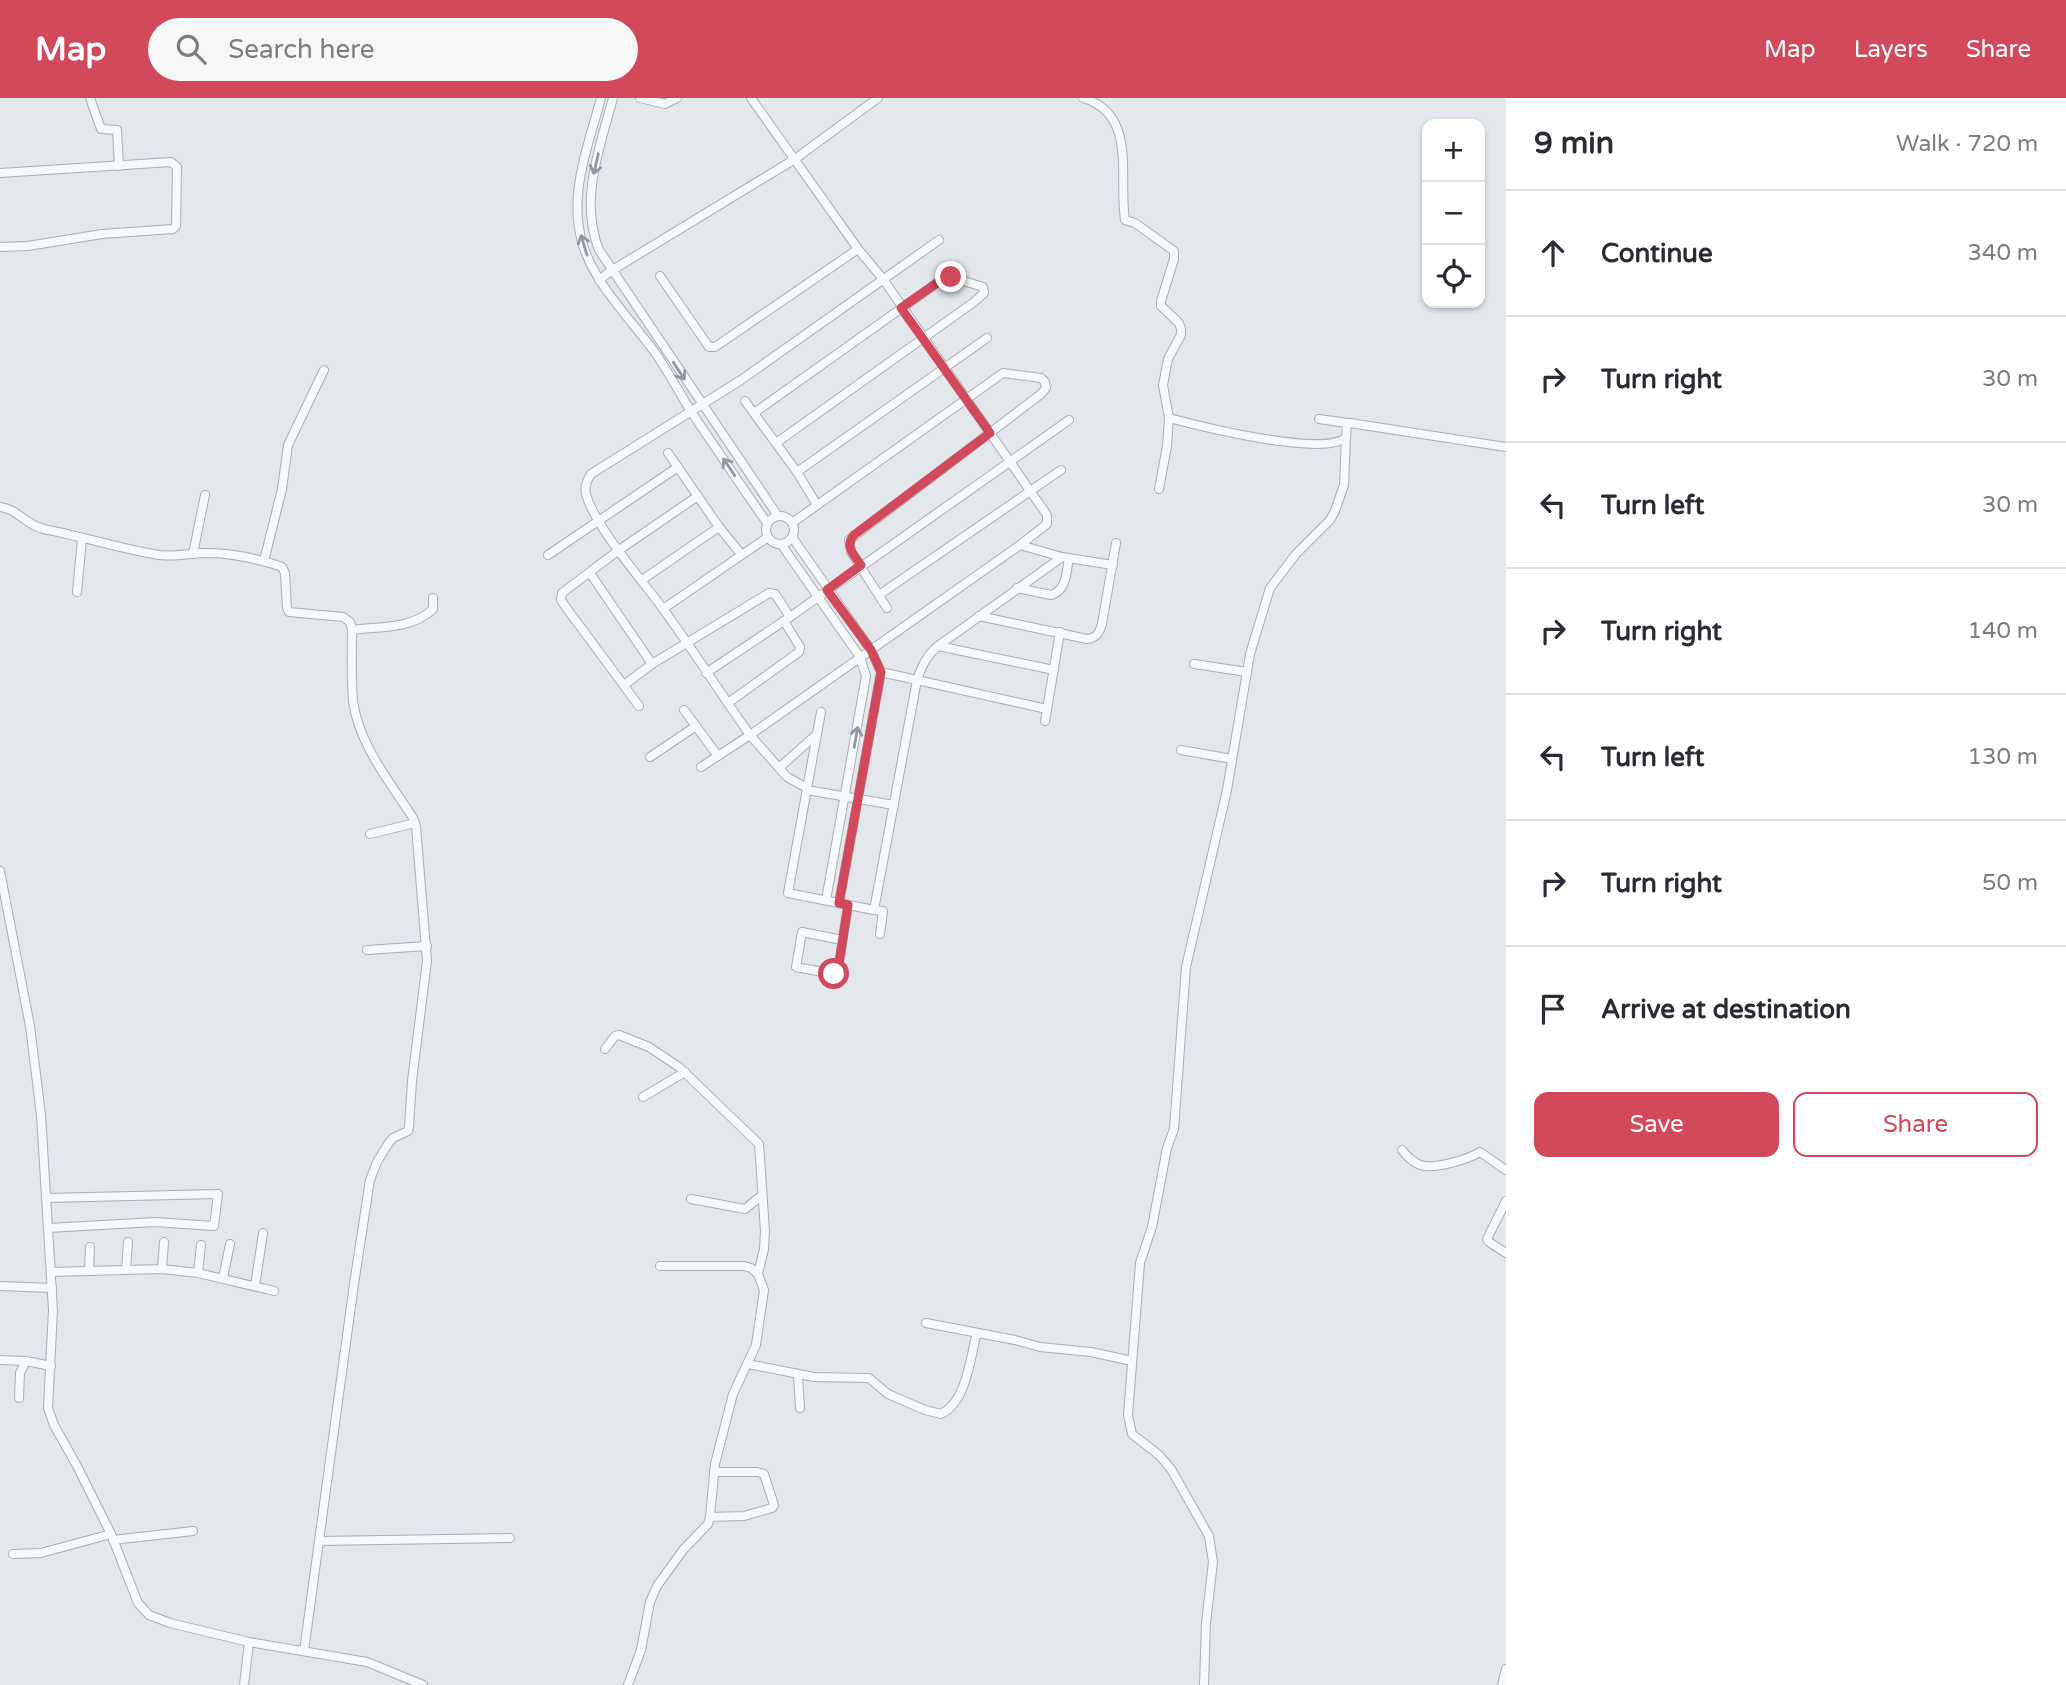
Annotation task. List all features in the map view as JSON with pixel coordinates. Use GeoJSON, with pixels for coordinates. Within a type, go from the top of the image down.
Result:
{"type":"FeatureCollection","features":[{"type":"Feature","properties":{"kind":"street"},"geometry":{"type":"LineString","coordinates":[[89,98],[101,129],[117,130],[119,166]]}},
{"type":"Feature","properties":{"kind":"street"},"geometry":{"type":"LineString","coordinates":[[601,98],[580,176],[577,213],[582,243],[599,280],[657,356],[767,523],[768,537],[781,544],[860,657],[866,676],[826,900]]}},
{"type":"Feature","properties":{"kind":"street"},"geometry":{"type":"LineString","coordinates":[[612,98],[594,172],[590,220],[599,250],[778,516]]}},
{"type":"Feature","properties":{"kind":"street"},"geometry":{"type":"LineString","coordinates":[[640,98],[664,104],[677,98]]}},
{"type":"Feature","properties":{"kind":"street"},"geometry":{"type":"LineString","coordinates":[[701,767],[1047,524],[1047,514],[1031,490],[883,279],[858,249],[751,98]]}},
{"type":"Feature","properties":{"kind":"street"},"geometry":{"type":"LineString","coordinates":[[599,280],[795,159],[878,98]]}},
{"type":"Feature","properties":{"kind":"street"},"geometry":{"type":"LineString","coordinates":[[1083,98],[1098,102],[1115,121],[1124,161],[1125,220],[1135,223],[1174,251],[1161,306],[1179,323],[1181,335],[1168,359],[1163,385],[1169,418],[1159,489]]}},
{"type":"Feature","properties":{"kind":"street"},"geometry":{"type":"LineString","coordinates":[[0,173],[175,164],[178,198],[175,228],[0,247]]}},
{"type":"Feature","properties":{"kind":"street"},"geometry":{"type":"LineString","coordinates":[[894,805],[807,790],[788,776],[750,735],[619,550],[600,521],[585,486],[591,474],[741,380],[939,240]]}},
{"type":"Feature","properties":{"kind":"street"},"geometry":{"type":"LineString","coordinates":[[660,275],[709,346],[715,346],[858,249]]}},
{"type":"Feature","properties":{"kind":"street"},"geometry":{"type":"LineString","coordinates":[[754,412],[944,278],[951,277],[983,287],[984,293],[974,302],[776,443]]}},
{"type":"Feature","properties":{"kind":"street"},"geometry":{"type":"LineString","coordinates":[[797,472],[987,338]]}},
{"type":"Feature","properties":{"kind":"street"},"geometry":{"type":"LineString","coordinates":[[264,561],[282,489],[288,445],[324,370]]}},
{"type":"Feature","properties":{"kind":"street"},"geometry":{"type":"LineString","coordinates":[[792,523],[1003,373],[1041,378],[1046,388],[1041,394],[849,540],[849,546],[887,608]]}},
{"type":"Feature","properties":{"kind":"street"},"geometry":{"type":"LineString","coordinates":[[745,401],[797,472],[817,505]]}},
{"type":"Feature","properties":{"kind":"street"},"geometry":{"type":"LineString","coordinates":[[1169,418],[1253,437],[1296,443],[1339,442],[1346,437]]}},
{"type":"Feature","properties":{"kind":"street"},"geometry":{"type":"LineString","coordinates":[[1319,419],[1506,447]]}},
{"type":"Feature","properties":{"kind":"street"},"geometry":{"type":"LineString","coordinates":[[706,673],[1069,420]]}},
{"type":"Feature","properties":{"kind":"street"},"geometry":{"type":"LineString","coordinates":[[1204,1685],[1206,1623],[1213,1562],[1209,1536],[1171,1469],[1129,1429],[1140,1264],[1152,1227],[1175,1120],[1186,967],[1233,759],[1250,654],[1270,588],[1335,511],[1344,485],[1348,423]]}},
{"type":"Feature","properties":{"kind":"street"},"geometry":{"type":"LineString","coordinates":[[668,453],[741,554]]}},
{"type":"Feature","properties":{"kind":"street"},"geometry":{"type":"LineString","coordinates":[[548,555],[678,467]]}},
{"type":"Feature","properties":{"kind":"street"},"geometry":{"type":"LineString","coordinates":[[879,595],[1061,470]]}},
{"type":"Feature","properties":{"kind":"street"},"geometry":{"type":"LineString","coordinates":[[193,554],[205,495]]}},
{"type":"Feature","properties":{"kind":"street"},"geometry":{"type":"LineString","coordinates":[[639,706],[561,600],[562,593],[698,496]]}},
{"type":"Feature","properties":{"kind":"street"},"geometry":{"type":"LineString","coordinates":[[0,507],[15,512],[36,528],[82,539],[158,555],[177,557],[211,553],[264,561],[284,569],[289,612],[343,617],[350,622],[353,701],[358,720],[371,751],[415,823],[427,969],[412,1081],[409,1127],[408,1131],[393,1138],[377,1162],[362,1224],[304,1651]]}},
{"type":"Feature","properties":{"kind":"street"},"geometry":{"type":"LineString","coordinates":[[767,523],[778,516],[785,517],[792,523],[792,537],[871,650],[881,672],[843,904],[842,940],[838,970],[834,974],[796,968],[802,932],[842,940]]}},
{"type":"Feature","properties":{"kind":"street"},"geometry":{"type":"LineString","coordinates":[[642,580],[719,527]]}},
{"type":"Feature","properties":{"kind":"street"},"geometry":{"type":"LineString","coordinates":[[663,609],[768,537]]}},
{"type":"Feature","properties":{"kind":"street"},"geometry":{"type":"LineString","coordinates":[[781,544],[792,537]]}},
{"type":"Feature","properties":{"kind":"street"},"geometry":{"type":"LineString","coordinates":[[77,592],[82,539]]}},
{"type":"Feature","properties":{"kind":"street"},"geometry":{"type":"LineString","coordinates":[[979,616],[1087,639],[1099,634],[1116,543]]}},
{"type":"Feature","properties":{"kind":"street"},"geometry":{"type":"LineString","coordinates":[[1020,545],[1065,558],[1114,565]]}},
{"type":"Feature","properties":{"kind":"street"},"geometry":{"type":"LineString","coordinates":[[874,910],[917,680],[929,654],[1017,589],[1065,558]]}},
{"type":"Feature","properties":{"kind":"street"},"geometry":{"type":"LineString","coordinates":[[1017,589],[1056,593],[1064,586],[1065,558]]}},
{"type":"Feature","properties":{"kind":"street"},"geometry":{"type":"LineString","coordinates":[[590,573],[652,664]]}},
{"type":"Feature","properties":{"kind":"street"},"geometry":{"type":"LineString","coordinates":[[624,685],[652,664],[769,593],[775,594],[800,648],[799,652],[728,703]]}},
{"type":"Feature","properties":{"kind":"street"},"geometry":{"type":"LineString","coordinates":[[352,630],[399,626],[414,621],[433,610],[433,598]]}},
{"type":"Feature","properties":{"kind":"street"},"geometry":{"type":"LineString","coordinates":[[1045,721],[1060,632]]}},
{"type":"Feature","properties":{"kind":"street"},"geometry":{"type":"LineString","coordinates":[[937,646],[1054,670]]}},
{"type":"Feature","properties":{"kind":"street"},"geometry":{"type":"LineString","coordinates":[[1194,664],[1247,672]]}},
{"type":"Feature","properties":{"kind":"street"},"geometry":{"type":"LineString","coordinates":[[881,672],[1047,709]]}},
{"type":"Feature","properties":{"kind":"street"},"geometry":{"type":"LineString","coordinates":[[684,710],[718,756]]}},
{"type":"Feature","properties":{"kind":"street"},"geometry":{"type":"LineString","coordinates":[[821,712],[788,893],[883,911],[880,934]]}},
{"type":"Feature","properties":{"kind":"street"},"geometry":{"type":"LineString","coordinates":[[650,757],[696,726]]}},
{"type":"Feature","properties":{"kind":"street"},"geometry":{"type":"LineString","coordinates":[[780,767],[817,734]]}},
{"type":"Feature","properties":{"kind":"street"},"geometry":{"type":"LineString","coordinates":[[1181,750],[1233,759]]}},
{"type":"Feature","properties":{"kind":"street"},"geometry":{"type":"LineString","coordinates":[[370,834],[415,823]]}},
{"type":"Feature","properties":{"kind":"street"},"geometry":{"type":"LineString","coordinates":[[0,871],[36,1063],[54,1334],[47,1399],[50,1416],[112,1537],[138,1603],[149,1615],[170,1623],[249,1642],[382,1667],[423,1685]]}},
{"type":"Feature","properties":{"kind":"street"},"geometry":{"type":"LineString","coordinates":[[367,950],[427,946]]}},
{"type":"Feature","properties":{"kind":"street"},"geometry":{"type":"LineString","coordinates":[[605,1049],[615,1036],[622,1035],[649,1046],[685,1072],[759,1144],[765,1231],[758,1274]]}},
{"type":"Feature","properties":{"kind":"street"},"geometry":{"type":"LineString","coordinates":[[643,1097],[685,1072]]}},
{"type":"Feature","properties":{"kind":"street"},"geometry":{"type":"LineString","coordinates":[[1402,1150],[1408,1158],[1425,1166],[1471,1158],[1480,1152],[1506,1170]]}},
{"type":"Feature","properties":{"kind":"street"},"geometry":{"type":"LineString","coordinates":[[46,1198],[219,1194],[214,1226],[155,1222],[48,1228]]}},
{"type":"Feature","properties":{"kind":"street"},"geometry":{"type":"LineString","coordinates":[[691,1199],[745,1209],[761,1196]]}},
{"type":"Feature","properties":{"kind":"street"},"geometry":{"type":"LineString","coordinates":[[1506,1201],[1488,1239],[1506,1253]]}},
{"type":"Feature","properties":{"kind":"street"},"geometry":{"type":"LineString","coordinates":[[256,1286],[263,1233]]}},
{"type":"Feature","properties":{"kind":"street"},"geometry":{"type":"LineString","coordinates":[[126,1270],[128,1242]]}},
{"type":"Feature","properties":{"kind":"street"},"geometry":{"type":"LineString","coordinates":[[162,1269],[164,1242]]}},
{"type":"Feature","properties":{"kind":"street"},"geometry":{"type":"LineString","coordinates":[[223,1278],[230,1244]]}},
{"type":"Feature","properties":{"kind":"street"},"geometry":{"type":"LineString","coordinates":[[198,1273],[201,1245]]}},
{"type":"Feature","properties":{"kind":"street"},"geometry":{"type":"LineString","coordinates":[[89,1271],[90,1247]]}},
{"type":"Feature","properties":{"kind":"street"},"geometry":{"type":"LineString","coordinates":[[628,1685],[641,1650],[650,1602],[657,1586],[683,1550],[708,1524],[714,1472],[729,1405],[756,1345],[764,1290],[758,1274],[744,1266],[660,1266]]}},
{"type":"Feature","properties":{"kind":"street"},"geometry":{"type":"LineString","coordinates":[[51,1272],[162,1269],[198,1273],[274,1291]]}},
{"type":"Feature","properties":{"kind":"street"},"geometry":{"type":"LineString","coordinates":[[0,1286],[52,1288]]}},
{"type":"Feature","properties":{"kind":"street"},"geometry":{"type":"LineString","coordinates":[[926,1323],[1040,1347],[1091,1352],[1132,1360]]}},
{"type":"Feature","properties":{"kind":"street"},"geometry":{"type":"LineString","coordinates":[[748,1364],[798,1374],[869,1378],[888,1394],[941,1414],[952,1406],[960,1394],[977,1333]]}},
{"type":"Feature","properties":{"kind":"street"},"geometry":{"type":"LineString","coordinates":[[0,1360],[51,1366]]}},
{"type":"Feature","properties":{"kind":"street"},"geometry":{"type":"LineString","coordinates":[[19,1398],[20,1373],[26,1361]]}},
{"type":"Feature","properties":{"kind":"street"},"geometry":{"type":"LineString","coordinates":[[798,1374],[800,1408]]}},
{"type":"Feature","properties":{"kind":"street"},"geometry":{"type":"LineString","coordinates":[[710,1517],[744,1516],[772,1508],[774,1505],[764,1474],[714,1472]]}},
{"type":"Feature","properties":{"kind":"street"},"geometry":{"type":"LineString","coordinates":[[13,1555],[41,1553],[112,1537],[193,1531]]}},
{"type":"Feature","properties":{"kind":"street"},"geometry":{"type":"LineString","coordinates":[[320,1541],[510,1538]]}},
{"type":"Feature","properties":{"kind":"street"},"geometry":{"type":"LineString","coordinates":[[244,1685],[249,1642]]}},
{"type":"Feature","properties":{"kind":"street"},"geometry":{"type":"LineString","coordinates":[[1503,1685],[1506,1669]]}},
{"type":"Feature","properties":{"kind":"route"},"geometry":{"type":"LineString","coordinates":[[834,974],[838,970],[848,905],[839,903],[881,672],[871,650],[827,590],[861,565],[849,546],[849,540],[854,535],[990,433],[901,308],[944,278],[951,277]]}}]}
